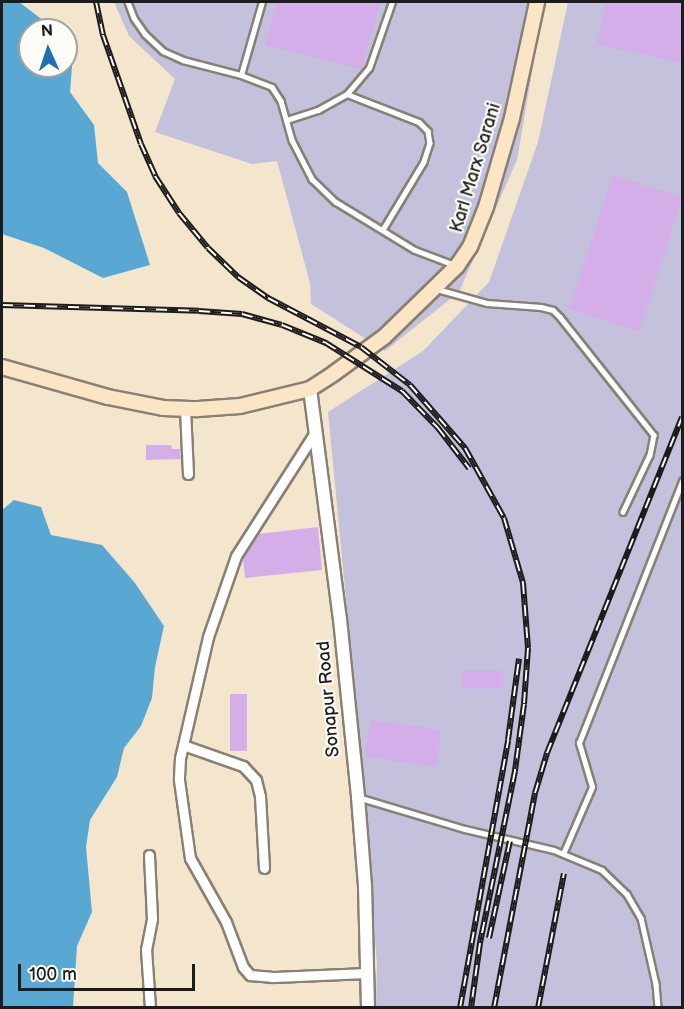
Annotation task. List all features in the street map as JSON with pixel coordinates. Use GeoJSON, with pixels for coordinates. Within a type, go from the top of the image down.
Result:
{"type":"FeatureCollection","features":[{"type":"Feature","properties":{"kind":"main road","name":"Karl Marx Sarani"},"geometry":{"type":"LineString","coordinates":[[2,366],[108,397],[163,408],[240,406],[310,389],[384,337],[458,266],[470,247],[486,207],[512,118],[537,2]]}},
{"type":"Feature","properties":{"kind":"street","name":"Sonapur Road"},"geometry":{"type":"LineString","coordinates":[[310,389],[314,434],[339,608],[358,797],[368,1008]]}},
{"type":"Feature","properties":{"kind":"street"},"geometry":{"type":"LineString","coordinates":[[184,408],[188,474]]}},
{"type":"Feature","properties":{"kind":"street"},"geometry":{"type":"LineString","coordinates":[[314,434],[236,556],[208,637],[183,745],[179,780],[188,852],[226,922],[243,967],[250,975],[273,977],[368,973]]}},
{"type":"Feature","properties":{"kind":"street"},"geometry":{"type":"LineString","coordinates":[[183,745],[243,766],[256,780],[260,796],[264,868]]}},
{"type":"Feature","properties":{"kind":"street"},"geometry":{"type":"LineString","coordinates":[[149,855],[152,919],[146,949],[150,1008]]}},
{"type":"Feature","properties":{"kind":"lane"},"geometry":{"type":"LineString","coordinates":[[128,2],[134,18],[145,34],[164,51],[183,60],[241,75],[272,87],[281,101],[292,140],[312,179],[336,202],[415,250],[458,266]]}},
{"type":"Feature","properties":{"kind":"lane"},"geometry":{"type":"LineString","coordinates":[[241,75],[262,2]]}},
{"type":"Feature","properties":{"kind":"lane"},"geometry":{"type":"LineString","coordinates":[[287,120],[318,110],[347,94],[369,68],[392,2]]}},
{"type":"Feature","properties":{"kind":"lane"},"geometry":{"type":"LineString","coordinates":[[347,94],[419,122],[428,131],[430,143],[424,162],[383,231]]}},
{"type":"Feature","properties":{"kind":"lane"},"geometry":{"type":"LineString","coordinates":[[434,288],[487,303],[542,307],[553,310],[560,317],[654,435],[650,455],[623,512]]}},
{"type":"Feature","properties":{"kind":"lane"},"geometry":{"type":"LineString","coordinates":[[563,854],[592,787],[579,743],[682,481]]}},
{"type":"Feature","properties":{"kind":"lane"},"geometry":{"type":"LineString","coordinates":[[358,797],[465,829],[563,854],[602,870],[627,894],[640,918],[656,984],[658,1008]]}},
{"type":"Feature","properties":{"kind":"shaded area"},"geometry":{"type":"Polygon","coordinates":[[[114,2],[544,2],[517,160],[459,292],[385,351],[311,304],[310,283],[277,161],[252,164],[155,132],[175,79],[129,36],[114,2]]]}},
{"type":"Feature","properties":{"kind":"shaded area"},"geometry":{"type":"Polygon","coordinates":[[[568,2],[682,2],[682,1007],[376,1007],[377,965],[362,765],[328,412],[423,351],[489,282],[538,142],[568,2]]]}},
{"type":"Feature","properties":{"kind":"water"},"geometry":{"type":"Polygon","coordinates":[[[2,2],[19,2],[40,18],[18,18],[18,78],[71,78],[70,92],[94,125],[98,163],[127,192],[150,265],[103,278],[44,248],[2,234],[2,2]]]}},
{"type":"Feature","properties":{"kind":"water"},"geometry":{"type":"Polygon","coordinates":[[[14,500],[41,507],[51,535],[102,545],[135,583],[164,626],[155,667],[152,698],[141,726],[124,748],[117,777],[90,820],[86,847],[92,912],[77,946],[73,1007],[2,1007],[2,510],[14,500]]]}},
{"type":"Feature","properties":{"kind":"building"},"geometry":{"type":"Polygon","coordinates":[[[276,2],[380,2],[362,69],[265,45],[276,2]]]}},
{"type":"Feature","properties":{"kind":"building"},"geometry":{"type":"Polygon","coordinates":[[[606,2],[682,2],[682,63],[597,44],[606,2]]]}},
{"type":"Feature","properties":{"kind":"building"},"geometry":{"type":"Polygon","coordinates":[[[613,175],[682,197],[639,332],[569,309],[613,175]]]}},
{"type":"Feature","properties":{"kind":"building"},"geometry":{"type":"Polygon","coordinates":[[[146,445],[171,445],[172,449],[180,449],[181,459],[146,460],[146,445]]]}},
{"type":"Feature","properties":{"kind":"building"},"geometry":{"type":"Polygon","coordinates":[[[318,527],[322,570],[245,578],[243,558],[258,534],[318,527]]]}},
{"type":"Feature","properties":{"kind":"building"},"geometry":{"type":"Polygon","coordinates":[[[462,671],[503,671],[503,688],[462,688],[462,671]]]}},
{"type":"Feature","properties":{"kind":"building"},"geometry":{"type":"Polygon","coordinates":[[[230,694],[247,694],[247,751],[230,751],[230,694]]]}},
{"type":"Feature","properties":{"kind":"building"},"geometry":{"type":"Polygon","coordinates":[[[370,720],[441,730],[436,767],[365,757],[370,720]]]}},
{"type":"Feature","properties":{"kind":"railway"},"geometry":{"type":"LineString","coordinates":[[96,2],[103,35],[141,144],[155,176],[179,213],[208,248],[238,277],[268,298],[361,347],[410,385],[465,448],[504,518],[523,583],[528,648],[524,704],[515,771],[480,943],[471,1008]]}},
{"type":"Feature","properties":{"kind":"railway"},"geometry":{"type":"LineString","coordinates":[[2,305],[242,314],[282,325],[326,343],[402,391],[438,428],[469,468]]}},
{"type":"Feature","properties":{"kind":"railway"},"geometry":{"type":"LineString","coordinates":[[494,1008],[535,793],[547,753],[682,417]]}},
{"type":"Feature","properties":{"kind":"railway"},"geometry":{"type":"LineString","coordinates":[[460,1008],[508,740],[519,659]]}},
{"type":"Feature","properties":{"kind":"railway"},"geometry":{"type":"LineString","coordinates":[[489,938],[510,841]]}},
{"type":"Feature","properties":{"kind":"railway"},"geometry":{"type":"LineString","coordinates":[[538,1008],[564,873]]}}]}
